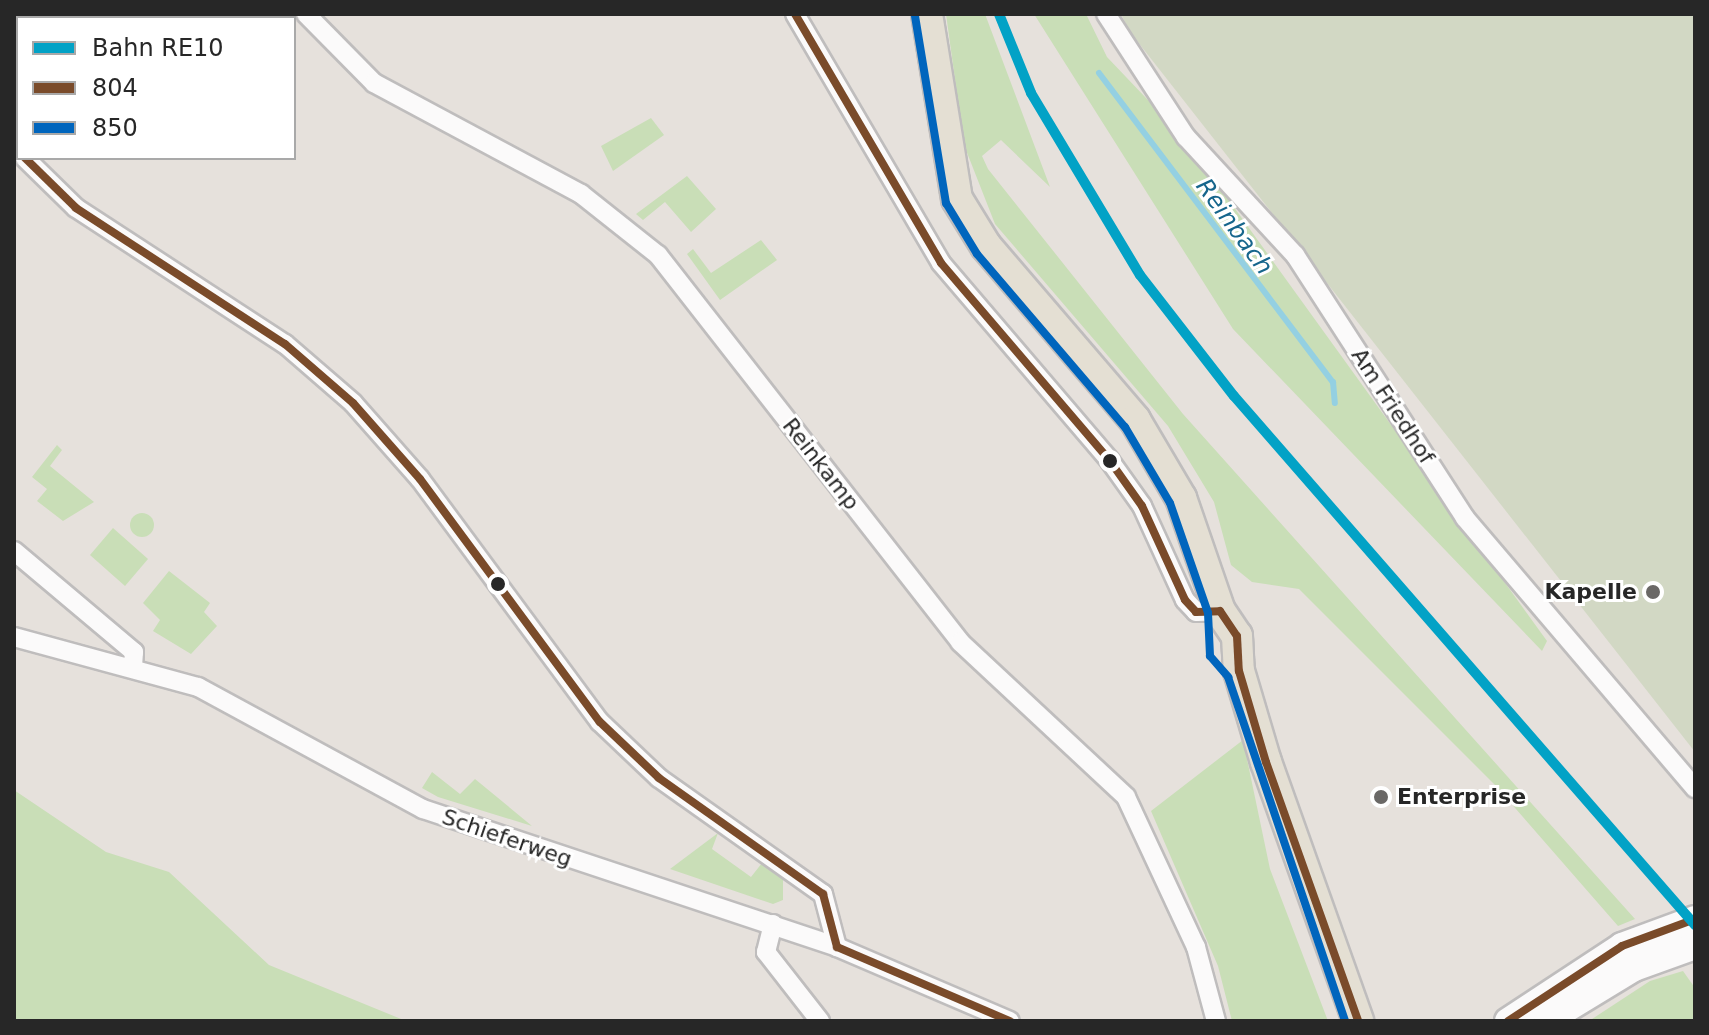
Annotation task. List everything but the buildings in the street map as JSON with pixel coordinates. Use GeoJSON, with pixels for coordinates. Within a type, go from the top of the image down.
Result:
{"type":"FeatureCollection","features":[{"type":"Feature","properties":{"kind":"main road"},"geometry":{"type":"LineString","coordinates":[[927,14],[957,199],[986,246],[1163,461],[1220,611],[1221,652],[1239,671],[1358,1021]]}},
{"type":"Feature","properties":{"kind":"main road"},"geometry":{"type":"LineString","coordinates":[[1508,1021],[1622,946],[1695,919]]}},
{"type":"Feature","properties":{"kind":"main road"},"geometry":{"type":"LineString","coordinates":[[1547,1021],[1634,968],[1695,946]]}},
{"type":"Feature","properties":{"kind":"street","name":"Reinkamp"},"geometry":{"type":"LineString","coordinates":[[306,14],[374,83],[581,194],[658,255],[960,642],[1126,797],[1196,947],[1216,1021]]}},
{"type":"Feature","properties":{"kind":"street"},"geometry":{"type":"LineString","coordinates":[[795,14],[941,263],[1110,461],[1142,506],[1185,600],[1196,612],[1220,611]]}},
{"type":"Feature","properties":{"kind":"street","name":"Am Friedhof"},"geometry":{"type":"LineString","coordinates":[[1106,14],[1186,137],[1295,255],[1465,518],[1695,788]]}},
{"type":"Feature","properties":{"kind":"street"},"geometry":{"type":"LineString","coordinates":[[27,160],[76,208],[285,344],[353,403],[420,479],[600,722],[659,778],[823,894],[837,947]]}},
{"type":"Feature","properties":{"kind":"street"},"geometry":{"type":"LineString","coordinates":[[14,551],[134,652],[133,666]]}},
{"type":"Feature","properties":{"kind":"street","name":"Schieferweg"},"geometry":{"type":"LineString","coordinates":[[14,637],[133,666],[259,715],[423,809],[837,947],[1010,1021]]}},
{"type":"Feature","properties":{"kind":"street"},"geometry":{"type":"LineString","coordinates":[[773,924],[766,952],[820,1021]]}},
{"type":"Feature","properties":{"kind":"green space"},"geometry":{"type":"Polygon","coordinates":[[[946,14],[985,14],[1050,187],[1001,140],[982,156],[988,169],[1183,414],[1635,919],[1618,926],[1495,785],[1299,589],[1252,582],[1231,565],[1214,502],[1168,426],[995,224],[964,145],[946,14]]]}},
{"type":"Feature","properties":{"kind":"green space"},"geometry":{"type":"Polygon","coordinates":[[[1034,14],[1086,14],[1107,57],[1184,138],[1547,641],[1542,651],[1233,329],[1034,14]]]}},
{"type":"Feature","properties":{"kind":"green space"},"geometry":{"type":"Polygon","coordinates":[[[1121,14],[1695,14],[1695,752],[1130,32],[1121,14]]]}},
{"type":"Feature","properties":{"kind":"green space"},"geometry":{"type":"Polygon","coordinates":[[[651,118],[664,135],[613,171],[601,146],[651,118]]]}},
{"type":"Feature","properties":{"kind":"green space"},"geometry":{"type":"Polygon","coordinates":[[[687,176],[716,209],[691,232],[665,202],[643,220],[636,214],[687,176]]]}},
{"type":"Feature","properties":{"kind":"green space"},"geometry":{"type":"Polygon","coordinates":[[[761,240],[777,260],[720,300],[687,254],[693,249],[711,273],[761,240]]]}},
{"type":"Feature","properties":{"kind":"green space"},"geometry":{"type":"Polygon","coordinates":[[[57,445],[62,450],[50,466],[94,502],[63,521],[37,501],[47,489],[32,477],[57,445]]]}},
{"type":"Feature","properties":{"kind":"green space"},"geometry":{"type":"Polygon","coordinates":[[[142,513],[151,516],[154,525],[151,534],[142,537],[133,534],[130,525],[133,516],[142,513]]]}},
{"type":"Feature","properties":{"kind":"green space"},"geometry":{"type":"Polygon","coordinates":[[[113,528],[148,559],[125,586],[90,555],[113,528]]]}},
{"type":"Feature","properties":{"kind":"green space"},"geometry":{"type":"Polygon","coordinates":[[[169,571],[210,603],[204,612],[217,626],[191,654],[153,631],[160,620],[143,603],[169,571]]]}},
{"type":"Feature","properties":{"kind":"green space"},"geometry":{"type":"Polygon","coordinates":[[[1243,740],[1270,869],[1328,1021],[1232,1021],[1218,966],[1151,811],[1243,740]]]}},
{"type":"Feature","properties":{"kind":"green space"},"geometry":{"type":"Polygon","coordinates":[[[432,772],[460,794],[475,779],[532,826],[438,797],[422,788],[432,772]]]}},
{"type":"Feature","properties":{"kind":"green space"},"geometry":{"type":"Polygon","coordinates":[[[14,790],[106,852],[169,872],[269,965],[406,1021],[14,1021],[14,790]]]}},
{"type":"Feature","properties":{"kind":"green space"},"geometry":{"type":"Polygon","coordinates":[[[718,833],[712,849],[751,877],[762,863],[783,879],[783,900],[773,904],[670,869],[718,833]]]}},
{"type":"Feature","properties":{"kind":"green space"},"geometry":{"type":"Polygon","coordinates":[[[1683,971],[1695,988],[1695,1021],[1589,1021],[1650,981],[1683,971]]]}},
{"type":"Feature","properties":{"kind":"waterway","name":"Reinbach"},"geometry":{"type":"LineString","coordinates":[[1099,73],[1333,382],[1335,403]]}},
{"type":"Feature","properties":{"kind":"rail line","name":"RE10"},"geometry":{"type":"LineString","coordinates":[[999,14],[1031,93],[1140,275],[1234,396],[1695,925]]}},
{"type":"Feature","properties":{"kind":"transit line","name":"804"},"geometry":{"type":"LineString","coordinates":[[795,14],[941,263],[1110,461],[1142,506],[1185,600],[1196,612],[1220,611]]}},
{"type":"Feature","properties":{"kind":"transit line","name":"850"},"geometry":{"type":"LineString","coordinates":[[915,16],[946,203],[977,254],[1125,427],[1170,503],[1208,613],[1210,656],[1228,677],[1345,1021]]}},
{"type":"Feature","properties":{"kind":"transit line","name":"804"},"geometry":{"type":"LineString","coordinates":[[27,160],[76,208],[285,344],[353,403],[420,479],[600,722],[659,778],[823,894],[837,947]]}},
{"type":"Feature","properties":{"kind":"transit line","name":"804"},"geometry":{"type":"LineString","coordinates":[[1220,611],[1237,636],[1239,671],[1266,762],[1358,1021]]}},
{"type":"Feature","properties":{"kind":"transit line","name":"804"},"geometry":{"type":"LineString","coordinates":[[1508,1021],[1622,946],[1695,919]]}},
{"type":"Feature","properties":{"kind":"transit line","name":"804"},"geometry":{"type":"LineString","coordinates":[[837,947],[1010,1021]]}},
{"type":"Feature","properties":{"kind":"place","name":"Kapelle"},"geometry":{"type":"Point","coordinates":[1653,592]}},
{"type":"Feature","properties":{"kind":"place","name":"Enterprise"},"geometry":{"type":"Point","coordinates":[1381,797]}}]}
